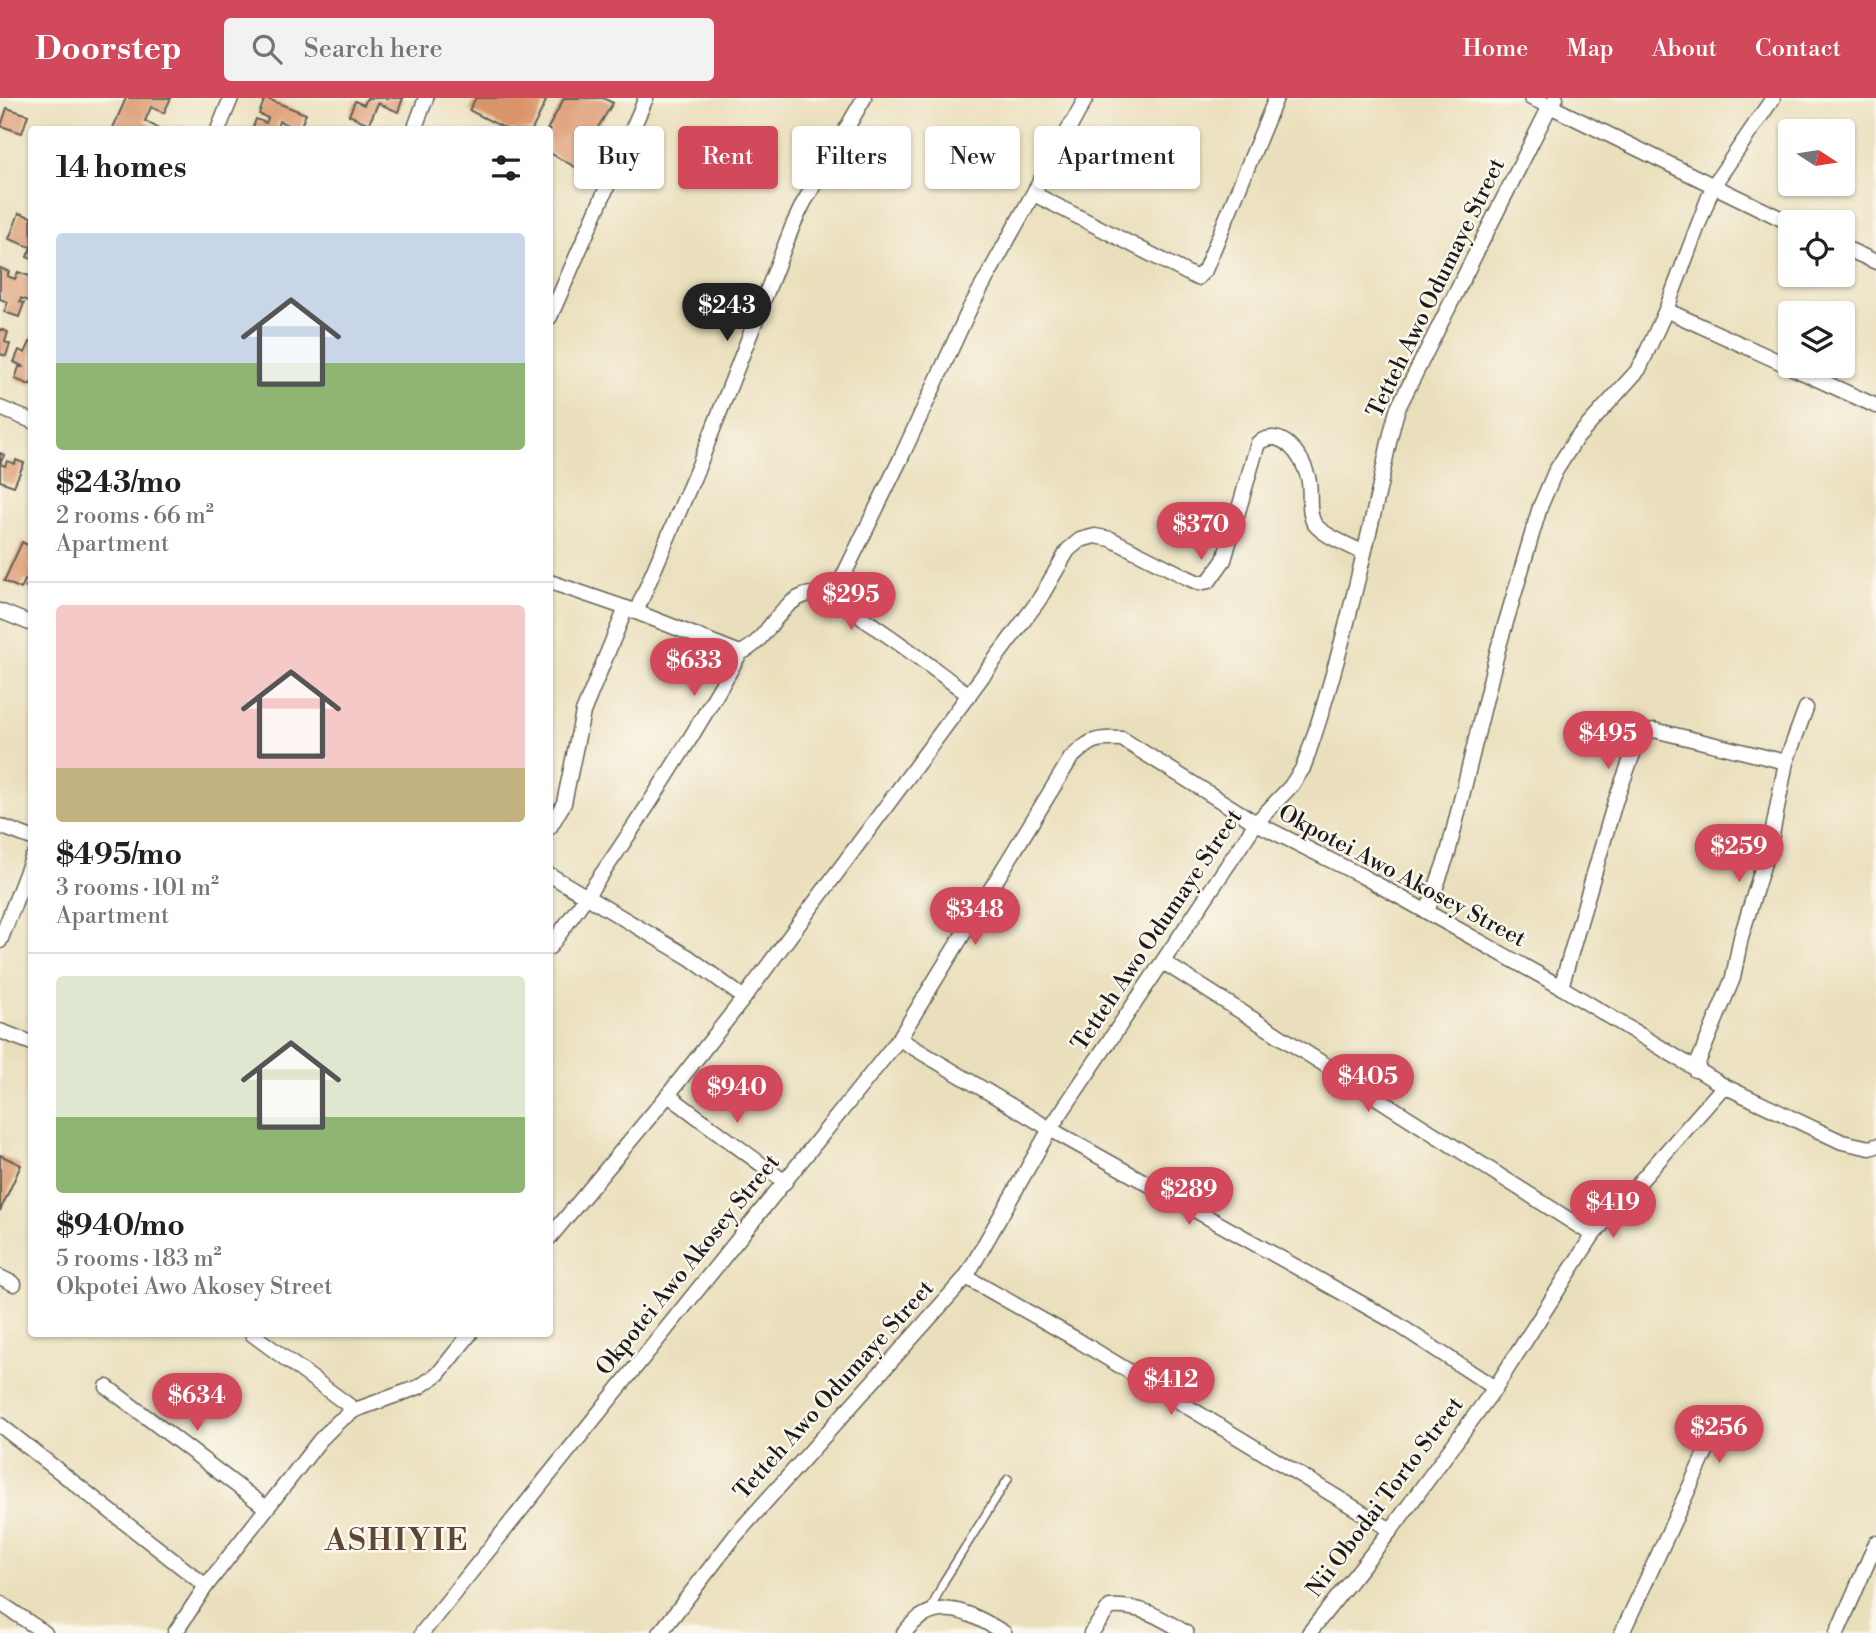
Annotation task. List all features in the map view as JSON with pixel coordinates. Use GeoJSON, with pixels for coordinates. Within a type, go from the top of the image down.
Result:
{"type":"FeatureCollection","features":[{"type":"Feature","properties":{"kind":"street"},"geometry":{"type":"LineString","coordinates":[[220,126],[231,98]]}},
{"type":"Feature","properties":{"kind":"street"},"geometry":{"type":"LineString","coordinates":[[416,126],[426,98]]}},
{"type":"Feature","properties":{"kind":"street"},"geometry":{"type":"LineString","coordinates":[[553,310],[646,98]]}},
{"type":"Feature","properties":{"kind":"street"},"geometry":{"type":"LineString","coordinates":[[553,822],[564,803],[583,712],[699,465],[793,225],[864,98]]}},
{"type":"Feature","properties":{"kind":"street"},"geometry":{"type":"LineString","coordinates":[[832,599],[970,308],[1086,98]]}},
{"type":"Feature","properties":{"kind":"street"},"geometry":{"type":"LineString","coordinates":[[1034,194],[1197,278],[1205,270],[1276,98]]}},
{"type":"Feature","properties":{"kind":"street"},"geometry":{"type":"LineString","coordinates":[[1531,98],[1553,102],[1778,217]]}},
{"type":"Feature","properties":{"kind":"street"},"geometry":{"type":"LineString","coordinates":[[1427,912],[1448,853],[1498,649],[1540,507],[1555,472],[1575,440],[1639,369],[1666,310],[1713,186],[1773,98]]}},
{"type":"Feature","properties":{"kind":"street","name":"Tetteh Awo Odumaye Street"},"geometry":{"type":"LineString","coordinates":[[660,1633],[735,1536],[967,1277],[1050,1129],[1256,823],[1291,786],[1303,768],[1349,614],[1398,408],[1553,102]]}},
{"type":"Feature","properties":{"kind":"street"},"geometry":{"type":"LineString","coordinates":[[1855,252],[1876,262]]}},
{"type":"Feature","properties":{"kind":"street"},"geometry":{"type":"LineString","coordinates":[[1666,310],[1876,406]]}},
{"type":"Feature","properties":{"kind":"street"},"geometry":{"type":"LineString","coordinates":[[0,408],[28,419]]}},
{"type":"Feature","properties":{"kind":"street"},"geometry":{"type":"LineString","coordinates":[[553,1233],[668,1095],[744,998],[1038,600],[1068,550],[1080,540],[1095,536],[1111,539],[1199,583],[1209,582],[1224,560],[1252,459],[1258,443],[1265,438],[1284,441],[1295,451],[1308,478],[1312,521],[1318,530],[1364,553]]}},
{"type":"Feature","properties":{"kind":"street"},"geometry":{"type":"LineString","coordinates":[[553,583],[740,653]]}},
{"type":"Feature","properties":{"kind":"street"},"geometry":{"type":"LineString","coordinates":[[553,943],[676,760],[740,653],[754,645],[788,604],[813,594],[832,599],[875,626],[969,695]]}},
{"type":"Feature","properties":{"kind":"street"},"geometry":{"type":"LineString","coordinates":[[0,611],[28,622]]}},
{"type":"Feature","properties":{"kind":"street"},"geometry":{"type":"LineString","coordinates":[[1695,1070],[1733,978],[1741,937],[1771,840],[1786,762],[1806,708]]}},
{"type":"Feature","properties":{"kind":"street"},"geometry":{"type":"LineString","coordinates":[[1560,987],[1615,802],[1634,751],[1644,734],[1654,730],[1786,762]]}},
{"type":"Feature","properties":{"kind":"street","name":"Okpotei Awo Akosey Street"},"geometry":{"type":"LineString","coordinates":[[422,1633],[899,1039],[1071,758],[1086,744],[1099,738],[1122,739],[1256,823],[1427,912],[1560,987],[1724,1086],[1842,1142],[1870,1148],[1876,1146]]}},
{"type":"Feature","properties":{"kind":"street"},"geometry":{"type":"LineString","coordinates":[[0,826],[28,836]]}},
{"type":"Feature","properties":{"kind":"street"},"geometry":{"type":"LineString","coordinates":[[0,941],[28,868]]}},
{"type":"Feature","properties":{"kind":"street"},"geometry":{"type":"LineString","coordinates":[[553,877],[690,958],[744,998]]}},
{"type":"Feature","properties":{"kind":"street"},"geometry":{"type":"LineString","coordinates":[[1163,962],[1593,1236]]}},
{"type":"Feature","properties":{"kind":"street"},"geometry":{"type":"LineString","coordinates":[[0,1031],[28,1042]]}},
{"type":"Feature","properties":{"kind":"street"},"geometry":{"type":"LineString","coordinates":[[899,1039],[1050,1129],[1391,1320],[1496,1388]]}},
{"type":"Feature","properties":{"kind":"street","name":"Nii Obodai Torto Street"},"geometry":{"type":"LineString","coordinates":[[1309,1633],[1391,1530],[1496,1388],[1593,1236],[1724,1086]]}},
{"type":"Feature","properties":{"kind":"street"},"geometry":{"type":"LineString","coordinates":[[668,1095],[785,1182]]}},
{"type":"Feature","properties":{"kind":"street"},"geometry":{"type":"LineString","coordinates":[[967,1277],[1074,1338],[1391,1530]]}},
{"type":"Feature","properties":{"kind":"street"},"geometry":{"type":"LineString","coordinates":[[256,1337],[355,1410]]}},
{"type":"Feature","properties":{"kind":"street"},"geometry":{"type":"LineString","coordinates":[[175,1633],[265,1507],[320,1440],[355,1410],[419,1387],[438,1374],[468,1337]]}},
{"type":"Feature","properties":{"kind":"street"},"geometry":{"type":"LineString","coordinates":[[107,1387],[265,1507]]}},
{"type":"Feature","properties":{"kind":"street"},"geometry":{"type":"LineString","coordinates":[[1622,1633],[1722,1418]]}},
{"type":"Feature","properties":{"kind":"street"},"geometry":{"type":"LineString","coordinates":[[0,1424],[206,1586]]}},
{"type":"Feature","properties":{"kind":"street"},"geometry":{"type":"LineString","coordinates":[[1837,1633],[1876,1543]]}},
{"type":"Feature","properties":{"kind":"street"},"geometry":{"type":"LineString","coordinates":[[0,1603],[45,1633]]}},
{"type":"Feature","properties":{"kind":"street"},"geometry":{"type":"LineString","coordinates":[[1091,1633],[1110,1607],[1131,1606],[1186,1633]]}},
{"type":"Feature","properties":{"kind":"street"},"geometry":{"type":"LineString","coordinates":[[904,1633],[910,1625],[946,1608],[976,1616],[1004,1633]]}},
{"type":"Feature","properties":{"kind":"lane"},"geometry":{"type":"LineString","coordinates":[[929,1614],[944,1581],[1008,1479]]}},
{"type":"Feature","properties":{"kind":"building"},"geometry":{"type":"Polygon","coordinates":[[[126,98],[171,98],[164,113],[151,107],[145,121],[154,126],[114,126],[126,98]]]}},
{"type":"Feature","properties":{"kind":"building"},"geometry":{"type":"Polygon","coordinates":[[[265,98],[306,114],[301,126],[290,126],[279,121],[277,126],[253,126],[256,119],[266,123],[268,118],[259,114],[265,98]]]}},
{"type":"Feature","properties":{"kind":"building"},"geometry":{"type":"Polygon","coordinates":[[[367,98],[403,98],[398,112],[378,103],[369,124],[349,115],[355,101],[364,105],[367,98]]]}},
{"type":"Feature","properties":{"kind":"building"},"geometry":{"type":"Polygon","coordinates":[[[476,98],[539,98],[546,101],[534,126],[500,126],[469,110],[476,98]]]}},
{"type":"Feature","properties":{"kind":"building"},"geometry":{"type":"Polygon","coordinates":[[[564,98],[603,98],[613,103],[599,126],[574,126],[574,166],[553,155],[553,126],[549,126],[564,98]]]}},
{"type":"Feature","properties":{"kind":"building"},"geometry":{"type":"Polygon","coordinates":[[[7,108],[28,115],[22,133],[1,126],[7,108]]]}},
{"type":"Feature","properties":{"kind":"building"},"geometry":{"type":"Polygon","coordinates":[[[19,213],[28,216],[28,246],[9,239],[19,213]]]}},
{"type":"Feature","properties":{"kind":"building"},"geometry":{"type":"Polygon","coordinates":[[[0,268],[9,272],[7,276],[15,279],[18,272],[28,276],[28,301],[21,298],[20,302],[24,303],[19,317],[4,312],[8,302],[0,299],[0,268]]]}},
{"type":"Feature","properties":{"kind":"building"},"geometry":{"type":"Polygon","coordinates":[[[0,329],[8,332],[5,342],[10,344],[6,356],[0,354],[0,329]]]}},
{"type":"Feature","properties":{"kind":"building"},"geometry":{"type":"Polygon","coordinates":[[[28,347],[28,384],[15,379],[19,367],[24,367],[14,362],[19,350],[25,353],[28,347]]]}},
{"type":"Feature","properties":{"kind":"building"},"geometry":{"type":"Polygon","coordinates":[[[16,460],[24,463],[14,486],[0,481],[0,464],[5,466],[7,461],[15,464],[16,460]]]}},
{"type":"Feature","properties":{"kind":"building"},"geometry":{"type":"Polygon","coordinates":[[[22,542],[28,545],[28,582],[25,580],[21,589],[4,581],[22,542]]]}},
{"type":"Feature","properties":{"kind":"building"},"geometry":{"type":"Polygon","coordinates":[[[0,1155],[21,1165],[0,1211],[0,1155]]]}},
{"type":"Feature","properties":{"kind":"district","name":"ASHIYIE"},"geometry":{"type":"Point","coordinates":[397,1541]}}]}
